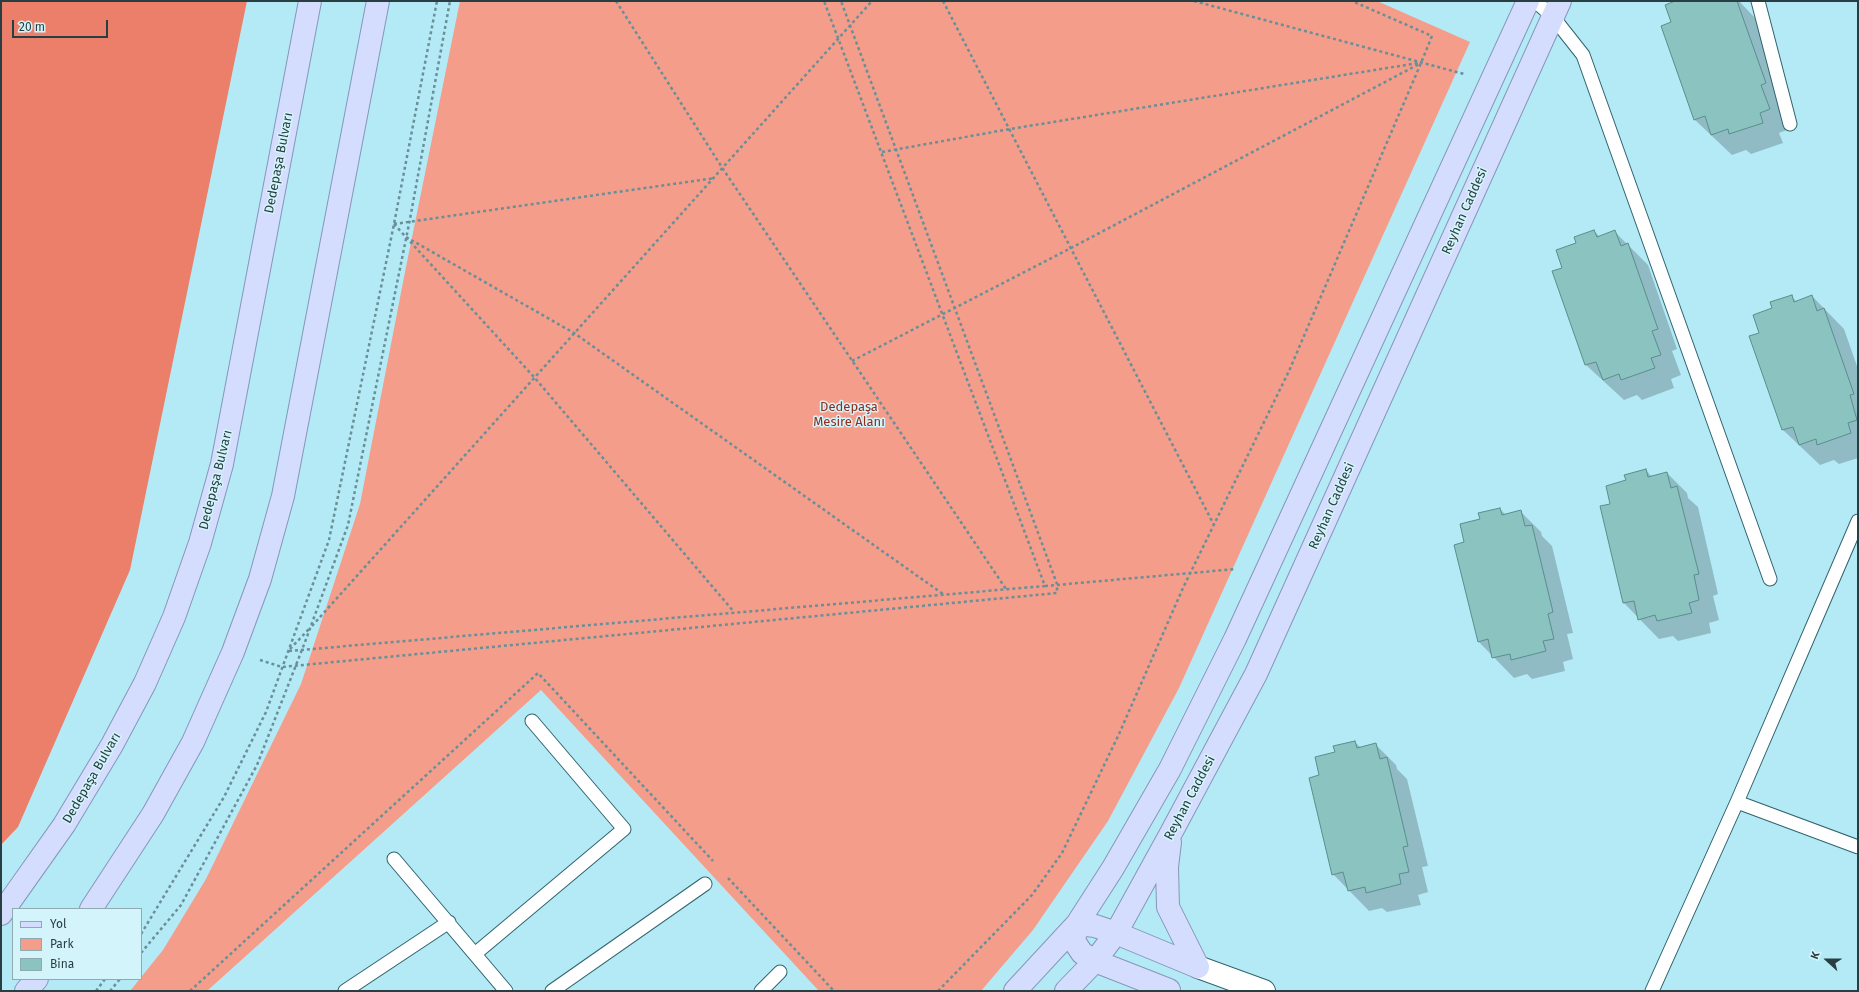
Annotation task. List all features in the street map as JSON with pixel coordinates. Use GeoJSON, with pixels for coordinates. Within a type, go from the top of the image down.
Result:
{"type":"FeatureCollection","features":[{"type":"Feature","properties":{"kind":"main road","name":"Dedepaşa Bulvarı"},"geometry":{"type":"LineString","coordinates":[[1,914],[64,825],[112,745],[145,683],[174,617],[200,543],[222,464],[310,1]]}},
{"type":"Feature","properties":{"kind":"main road"},"geometry":{"type":"LineString","coordinates":[[92,908],[153,814],[193,742],[233,652],[260,579],[283,496],[378,1]]}},
{"type":"Feature","properties":{"kind":"main road"},"geometry":{"type":"LineString","coordinates":[[1015,991],[1077,924],[1113,868],[1170,769],[1269,567],[1528,1]]}},
{"type":"Feature","properties":{"kind":"main road","name":"Reyhan Caddesi"},"geometry":{"type":"LineString","coordinates":[[1066,991],[1095,961],[1116,933],[1256,674],[1557,9]]}},
{"type":"Feature","properties":{"kind":"main road"},"geometry":{"type":"LineString","coordinates":[[1171,833],[1167,867],[1168,907],[1198,967]]}},
{"type":"Feature","properties":{"kind":"main road"},"geometry":{"type":"LineString","coordinates":[[1077,924],[1095,926],[1116,933],[1198,967]]}},
{"type":"Feature","properties":{"kind":"main road"},"geometry":{"type":"LineString","coordinates":[[1077,924],[1074,941],[1082,953],[1095,961],[1166,991]]}},
{"type":"Feature","properties":{"kind":"main road"},"geometry":{"type":"LineString","coordinates":[[26,991],[36,980]]}},
{"type":"Feature","properties":{"kind":"street"},"geometry":{"type":"LineString","coordinates":[[1198,967],[1264,991]]}},
{"type":"Feature","properties":{"kind":"lane"},"geometry":{"type":"LineString","coordinates":[[1535,1],[1557,9],[1583,55],[1770,579]]}},
{"type":"Feature","properties":{"kind":"lane"},"geometry":{"type":"LineString","coordinates":[[1758,1],[1790,124]]}},
{"type":"Feature","properties":{"kind":"lane"},"geometry":{"type":"LineString","coordinates":[[1652,991],[1737,802],[1858,520]]}},
{"type":"Feature","properties":{"kind":"lane"},"geometry":{"type":"LineString","coordinates":[[476,954],[624,829],[532,721]]}},
{"type":"Feature","properties":{"kind":"lane"},"geometry":{"type":"LineString","coordinates":[[1737,802],[1858,847]]}},
{"type":"Feature","properties":{"kind":"lane"},"geometry":{"type":"LineString","coordinates":[[394,859],[506,991]]}},
{"type":"Feature","properties":{"kind":"lane"},"geometry":{"type":"LineString","coordinates":[[552,991],[705,884]]}},
{"type":"Feature","properties":{"kind":"lane"},"geometry":{"type":"LineString","coordinates":[[345,991],[449,922]]}},
{"type":"Feature","properties":{"kind":"lane"},"geometry":{"type":"LineString","coordinates":[[761,991],[780,972]]}},
{"type":"Feature","properties":{"kind":"path"},"geometry":{"type":"LineString","coordinates":[[142,932],[224,797],[266,712],[329,540],[394,224],[437,1]]}},
{"type":"Feature","properties":{"kind":"path"},"geometry":{"type":"LineString","coordinates":[[142,952],[181,905],[257,765],[302,650],[348,525],[409,223],[450,1]]}},
{"type":"Feature","properties":{"kind":"path"},"geometry":{"type":"LineString","coordinates":[[616,1],[723,169],[1006,589]]}},
{"type":"Feature","properties":{"kind":"path"},"geometry":{"type":"LineString","coordinates":[[824,1],[1045,586]]}},
{"type":"Feature","properties":{"kind":"path"},"geometry":{"type":"LineString","coordinates":[[233,652],[282,667],[1057,593],[1057,584],[841,1]]}},
{"type":"Feature","properties":{"kind":"path"},"geometry":{"type":"LineString","coordinates":[[288,651],[715,178],[872,1]]}},
{"type":"Feature","properties":{"kind":"path"},"geometry":{"type":"LineString","coordinates":[[943,1],[1214,525]]}},
{"type":"Feature","properties":{"kind":"path"},"geometry":{"type":"LineString","coordinates":[[1194,1],[1492,82]]}},
{"type":"Feature","properties":{"kind":"path"},"geometry":{"type":"LineString","coordinates":[[938,991],[1032,895],[1062,853],[1119,734],[1191,572],[1289,371],[1421,63],[1432,36],[1352,1]]}},
{"type":"Feature","properties":{"kind":"path"},"geometry":{"type":"LineString","coordinates":[[852,361],[1071,248],[1421,63]]}},
{"type":"Feature","properties":{"kind":"path"},"geometry":{"type":"LineString","coordinates":[[882,152],[1010,129],[1421,63]]}},
{"type":"Feature","properties":{"kind":"path"},"geometry":{"type":"LineString","coordinates":[[394,224],[715,178]]}},
{"type":"Feature","properties":{"kind":"path"},"geometry":{"type":"LineString","coordinates":[[394,224],[534,377],[734,612]]}},
{"type":"Feature","properties":{"kind":"path"},"geometry":{"type":"LineString","coordinates":[[406,237],[574,334],[944,594]]}},
{"type":"Feature","properties":{"kind":"path"},"geometry":{"type":"LineString","coordinates":[[288,651],[1045,586],[1191,572],[1269,567]]}},
{"type":"Feature","properties":{"kind":"path"},"geometry":{"type":"LineString","coordinates":[[190,991],[538,674],[716,864]]}},
{"type":"Feature","properties":{"kind":"path"},"geometry":{"type":"LineString","coordinates":[[726,876],[834,991]]}},
{"type":"Feature","properties":{"kind":"path"},"geometry":{"type":"LineString","coordinates":[[96,991],[104,980]]}},
{"type":"Feature","properties":{"kind":"path"},"geometry":{"type":"LineString","coordinates":[[110,991],[119,980]]}},
{"type":"Feature","properties":{"kind":"green space","name":"Dedepaşa Mesire Alanı"},"geometry":{"type":"Polygon","coordinates":[[[460,1],[1377,1],[1470,42],[1179,688],[1108,821],[1033,930],[981,991],[819,991],[541,690],[207,991],[130,991],[139,980],[142,980],[142,976],[163,950],[206,879],[301,684],[360,504],[460,1]]]}},
{"type":"Feature","properties":{"kind":"shaded area"},"geometry":{"type":"Polygon","coordinates":[[[1,1],[247,1],[130,570],[18,827],[1,845],[1,1]]]}},
{"type":"Feature","properties":{"kind":"building"},"geometry":{"type":"Polygon","coordinates":[[[1675,1],[1737,1],[1766,83],[1761,85],[1770,109],[1760,113],[1763,123],[1729,134],[1728,129],[1711,135],[1705,116],[1694,120],[1661,26],[1671,22],[1665,5],[1675,1]]]}},
{"type":"Feature","properties":{"kind":"building"},"geometry":{"type":"Polygon","coordinates":[[[1594,230],[1597,237],[1615,230],[1621,246],[1628,243],[1658,329],[1652,331],[1661,355],[1651,358],[1655,368],[1621,380],[1619,374],[1603,380],[1596,362],[1585,365],[1552,271],[1562,268],[1556,250],[1576,243],[1574,237],[1594,230]]]}},
{"type":"Feature","properties":{"kind":"building"},"geometry":{"type":"Polygon","coordinates":[[[1792,295],[1794,302],[1812,295],[1817,311],[1824,308],[1854,394],[1850,395],[1857,420],[1848,423],[1851,433],[1817,445],[1816,439],[1799,445],[1793,427],[1782,430],[1749,336],[1759,333],[1753,315],[1772,308],[1770,302],[1792,295]]]}},
{"type":"Feature","properties":{"kind":"building"},"geometry":{"type":"Polygon","coordinates":[[[1646,469],[1648,477],[1667,472],[1671,488],[1677,486],[1699,574],[1694,575],[1699,600],[1689,603],[1692,613],[1657,621],[1655,615],[1638,620],[1634,601],[1623,603],[1600,506],[1610,504],[1606,486],[1626,480],[1624,475],[1646,469]]]}},
{"type":"Feature","properties":{"kind":"building"},"geometry":{"type":"Polygon","coordinates":[[[1500,508],[1502,515],[1521,510],[1525,526],[1532,525],[1553,612],[1548,614],[1554,639],[1543,641],[1546,651],[1511,660],[1510,654],[1492,658],[1488,639],[1478,642],[1454,545],[1464,542],[1460,524],[1480,519],[1478,513],[1500,508]]]}},
{"type":"Feature","properties":{"kind":"building"},"geometry":{"type":"Polygon","coordinates":[[[1355,741],[1357,748],[1376,743],[1380,759],[1387,757],[1408,846],[1403,847],[1409,872],[1399,874],[1401,884],[1366,893],[1365,887],[1348,891],[1343,872],[1332,875],[1309,778],[1319,775],[1315,757],[1335,752],[1333,746],[1355,741]]]}}]}
